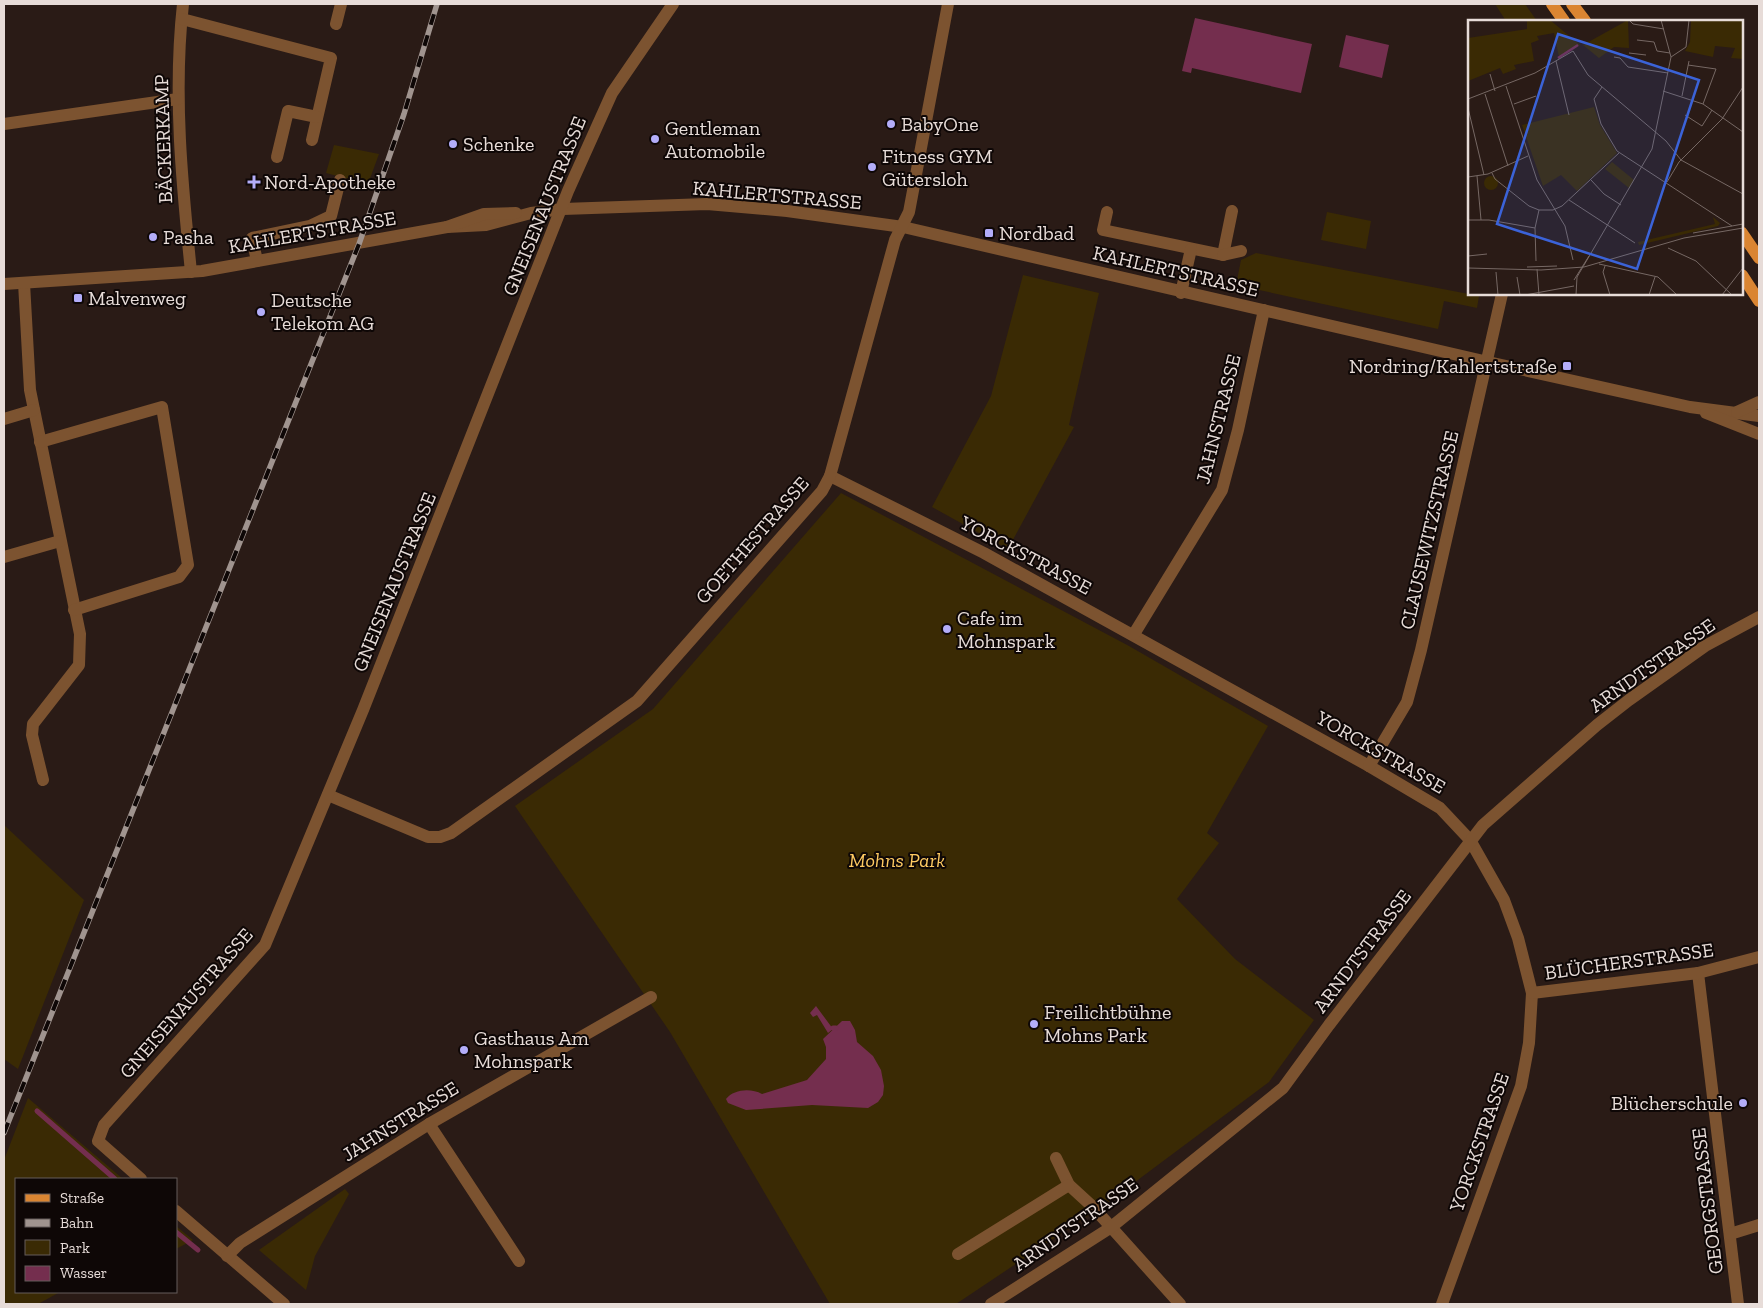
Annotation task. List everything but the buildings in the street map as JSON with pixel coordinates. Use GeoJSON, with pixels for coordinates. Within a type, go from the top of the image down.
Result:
{"type":"FeatureCollection","features":[{"type":"Feature","properties":{"kind":"main road"},"geometry":{"type":"LineString","coordinates":[[1552,4],[1563,20]]}},
{"type":"Feature","properties":{"kind":"main road"},"geometry":{"type":"LineString","coordinates":[[1572,4],[1584,20]]}},
{"type":"Feature","properties":{"kind":"main road"},"geometry":{"type":"LineString","coordinates":[[1743,234],[1759,258]]}},
{"type":"Feature","properties":{"kind":"main road"},"geometry":{"type":"LineString","coordinates":[[1743,277],[1759,301]]}},
{"type":"Feature","properties":{"kind":"street","name":"BÄCKERKAMP"},"geometry":{"type":"LineString","coordinates":[[183,4],[178,99],[184,216],[191,272]]}},
{"type":"Feature","properties":{"kind":"street"},"geometry":{"type":"LineString","coordinates":[[336,24],[341,4]]}},
{"type":"Feature","properties":{"kind":"street","name":"GNEISENAUSTRASSE"},"geometry":{"type":"LineString","coordinates":[[140,1178],[98,1141],[104,1125],[265,946],[328,795],[604,108],[673,4]]}},
{"type":"Feature","properties":{"kind":"street","name":"GOETHESTRASSE"},"geometry":{"type":"LineString","coordinates":[[328,795],[428,837],[440,837],[452,833],[637,701],[822,491],[830,476],[895,240],[909,212],[948,4]]}},
{"type":"Feature","properties":{"kind":"street"},"geometry":{"type":"LineString","coordinates":[[182,19],[330,58],[312,140]]}},
{"type":"Feature","properties":{"kind":"street"},"geometry":{"type":"LineString","coordinates":[[4,124],[178,99]]}},
{"type":"Feature","properties":{"kind":"street"},"geometry":{"type":"LineString","coordinates":[[277,157],[288,111],[317,117]]}},
{"type":"Feature","properties":{"kind":"street"},"geometry":{"type":"LineString","coordinates":[[257,261],[252,238],[310,226],[331,216],[340,180]]}},
{"type":"Feature","properties":{"kind":"street","name":"KAHLERTSTRASSE"},"geometry":{"type":"LineString","coordinates":[[4,284],[191,272],[447,227],[486,225],[531,213],[563,208],[707,204],[787,211],[903,227],[1181,293],[1264,310],[1690,407],[1759,416]]}},
{"type":"Feature","properties":{"kind":"street"},"geometry":{"type":"LineString","coordinates":[[1223,255],[1232,211]]}},
{"type":"Feature","properties":{"kind":"street"},"geometry":{"type":"LineString","coordinates":[[1107,212],[1103,230],[1223,255],[1241,251]]}},
{"type":"Feature","properties":{"kind":"street"},"geometry":{"type":"LineString","coordinates":[[1181,293],[1191,249]]}},
{"type":"Feature","properties":{"kind":"street"},"geometry":{"type":"LineString","coordinates":[[24,283],[30,390],[80,634],[79,665],[33,724],[32,735],[44,780]]}},
{"type":"Feature","properties":{"kind":"street","name":"CLAUSEWITZSTRASSE"},"geometry":{"type":"LineString","coordinates":[[1369,766],[1406,702],[1488,362],[1502,295]]}},
{"type":"Feature","properties":{"kind":"street","name":"JAHNSTRASSE"},"geometry":{"type":"LineString","coordinates":[[1134,634],[1222,490],[1238,430],[1264,310]]}},
{"type":"Feature","properties":{"kind":"street"},"geometry":{"type":"LineString","coordinates":[[1737,412],[1759,402]]}},
{"type":"Feature","properties":{"kind":"street"},"geometry":{"type":"LineString","coordinates":[[40,442],[162,407],[188,565],[179,577],[74,610]]}},
{"type":"Feature","properties":{"kind":"street","name":"KAHLERTSTRASSE"},"geometry":{"type":"LineString","coordinates":[[1690,407],[1759,434]]}},
{"type":"Feature","properties":{"kind":"street"},"geometry":{"type":"LineString","coordinates":[[4,419],[34,410]]}},
{"type":"Feature","properties":{"kind":"street","name":"YORCKSTRASSE"},"geometry":{"type":"LineString","coordinates":[[830,476],[984,553],[1134,634],[1369,766],[1440,808],[1470,840],[1504,900],[1518,938],[1532,992],[1529,1043],[1521,1086],[1442,1304]]}},
{"type":"Feature","properties":{"kind":"street"},"geometry":{"type":"LineString","coordinates":[[4,557],[60,541]]}},
{"type":"Feature","properties":{"kind":"street","name":"ARNDTSTRASSE"},"geometry":{"type":"LineString","coordinates":[[990,1304],[1110,1228],[1283,1088],[1470,840],[1590,731],[1629,700],[1705,646],[1759,617]]}},
{"type":"Feature","properties":{"kind":"street","name":"BLÜCHERSTRASSE"},"geometry":{"type":"LineString","coordinates":[[1532,992],[1698,973],[1759,957]]}},
{"type":"Feature","properties":{"kind":"street","name":"GEORGSTRASSE"},"geometry":{"type":"LineString","coordinates":[[1698,973],[1738,1304]]}},
{"type":"Feature","properties":{"kind":"street","name":"JAHNSTRASSE"},"geometry":{"type":"LineString","coordinates":[[227,1256],[240,1243],[429,1124],[651,998]]}},
{"type":"Feature","properties":{"kind":"street"},"geometry":{"type":"LineString","coordinates":[[429,1124],[519,1261]]}},
{"type":"Feature","properties":{"kind":"street"},"geometry":{"type":"LineString","coordinates":[[1056,1158],[1069,1185],[1094,1207],[1110,1228],[1180,1304]]}},
{"type":"Feature","properties":{"kind":"street"},"geometry":{"type":"LineString","coordinates":[[958,1254],[1069,1185]]}},
{"type":"Feature","properties":{"kind":"street"},"geometry":{"type":"LineString","coordinates":[[178,1213],[284,1304]]}},
{"type":"Feature","properties":{"kind":"street"},"geometry":{"type":"LineString","coordinates":[[1730,1234],[1759,1225]]}},
{"type":"Feature","properties":{"kind":"green space"},"geometry":{"type":"Polygon","coordinates":[[[1495,4],[1525,4],[1536,20],[1505,20],[1495,4]]]}},
{"type":"Feature","properties":{"kind":"green space"},"geometry":{"type":"Polygon","coordinates":[[[334,145],[379,154],[368,184],[326,173],[334,145]]]}},
{"type":"Feature","properties":{"kind":"green space"},"geometry":{"type":"Polygon","coordinates":[[[1327,212],[1371,221],[1366,249],[1321,240],[1327,212]]]}},
{"type":"Feature","properties":{"kind":"green space"},"geometry":{"type":"Polygon","coordinates":[[[1256,253],[1479,296],[1477,308],[1444,301],[1438,329],[1236,285],[1241,260],[1256,253]]]}},
{"type":"Feature","properties":{"kind":"green space"},"geometry":{"type":"Polygon","coordinates":[[[1023,275],[1099,293],[1069,425],[1074,427],[1008,549],[932,507],[991,396],[1023,275]]]}},
{"type":"Feature","properties":{"kind":"green space","name":"Mohns Park"},"geometry":{"type":"Polygon","coordinates":[[[841,493],[1129,646],[1268,726],[1207,833],[1219,843],[1177,899],[1235,959],[1314,1020],[1269,1082],[1107,1203],[956,1304],[830,1304],[670,1032],[515,806],[653,709],[841,493]]]}},
{"type":"Feature","properties":{"kind":"green space"},"geometry":{"type":"Polygon","coordinates":[[[4,825],[84,900],[18,1069],[4,1059],[4,825]]]}},
{"type":"Feature","properties":{"kind":"green space"},"geometry":{"type":"Polygon","coordinates":[[[28,1098],[122,1178],[15,1178],[15,1293],[58,1293],[38,1304],[4,1304],[4,1160],[28,1098]]]}},
{"type":"Feature","properties":{"kind":"green space"},"geometry":{"type":"Polygon","coordinates":[[[345,1189],[349,1194],[315,1256],[306,1290],[259,1250],[345,1189]]]}},
{"type":"Feature","properties":{"kind":"green space"},"geometry":{"type":"Polygon","coordinates":[[[178,1228],[193,1240],[178,1248],[178,1228]]]}},
{"type":"Feature","properties":{"kind":"water"},"geometry":{"type":"Polygon","coordinates":[[[1195,18],[1312,44],[1301,93],[1192,68],[1191,73],[1182,71],[1195,18]]]}},
{"type":"Feature","properties":{"kind":"water"},"geometry":{"type":"Polygon","coordinates":[[[1346,35],[1389,45],[1382,78],[1339,67],[1346,35]]]}},
{"type":"Feature","properties":{"kind":"water"},"geometry":{"type":"Polygon","coordinates":[[[816,1006],[833,1029],[828,1033],[817,1015],[813,1017],[810,1013],[816,1006]]]}},
{"type":"Feature","properties":{"kind":"water"},"geometry":{"type":"Polygon","coordinates":[[[842,1021],[850,1021],[855,1030],[857,1042],[873,1056],[881,1070],[884,1086],[883,1095],[878,1102],[868,1108],[812,1105],[746,1110],[728,1103],[726,1099],[738,1091],[748,1090],[762,1094],[807,1080],[826,1059],[826,1047],[823,1039],[842,1021]]]}},
{"type":"Feature","properties":{"kind":"waterway"},"geometry":{"type":"LineString","coordinates":[[37,1111],[114,1178]]}},
{"type":"Feature","properties":{"kind":"waterway"},"geometry":{"type":"LineString","coordinates":[[178,1234],[198,1250]]}},
{"type":"Feature","properties":{"kind":"railway"},"geometry":{"type":"LineString","coordinates":[[4,1133],[359,244],[404,114],[437,4]]}},
{"type":"Feature","properties":{"kind":"place","name":"BabyOne"},"geometry":{"type":"Point","coordinates":[891,124]}},
{"type":"Feature","properties":{"kind":"place","name":"Gentleman Automobile"},"geometry":{"type":"Point","coordinates":[655,139]}},
{"type":"Feature","properties":{"kind":"place","name":"Schenke"},"geometry":{"type":"Point","coordinates":[453,144]}},
{"type":"Feature","properties":{"kind":"place","name":"Fitness GYM Gütersloh"},"geometry":{"type":"Point","coordinates":[872,167]}},
{"type":"Feature","properties":{"kind":"place","name":"Nord-Apotheke"},"geometry":{"type":"Point","coordinates":[254,182]}},
{"type":"Feature","properties":{"kind":"place","name":"Nordbad"},"geometry":{"type":"Point","coordinates":[989,233]}},
{"type":"Feature","properties":{"kind":"place","name":"Pasha"},"geometry":{"type":"Point","coordinates":[153,237]}},
{"type":"Feature","properties":{"kind":"place","name":"Malvenweg"},"geometry":{"type":"Point","coordinates":[78,298]}},
{"type":"Feature","properties":{"kind":"place","name":"Deutsche Telekom AG"},"geometry":{"type":"Point","coordinates":[261,312]}},
{"type":"Feature","properties":{"kind":"place","name":"Nordring/Kahlertstraße"},"geometry":{"type":"Point","coordinates":[1567,366]}},
{"type":"Feature","properties":{"kind":"place","name":"Cafe im Mohnspark"},"geometry":{"type":"Point","coordinates":[947,629]}},
{"type":"Feature","properties":{"kind":"place","name":"Freilichtbühne Mohns Park"},"geometry":{"type":"Point","coordinates":[1034,1024]}},
{"type":"Feature","properties":{"kind":"place","name":"Gasthaus Am Mohnspark"},"geometry":{"type":"Point","coordinates":[464,1050]}},
{"type":"Feature","properties":{"kind":"place","name":"Blücherschule"},"geometry":{"type":"Point","coordinates":[1743,1103]}}]}
